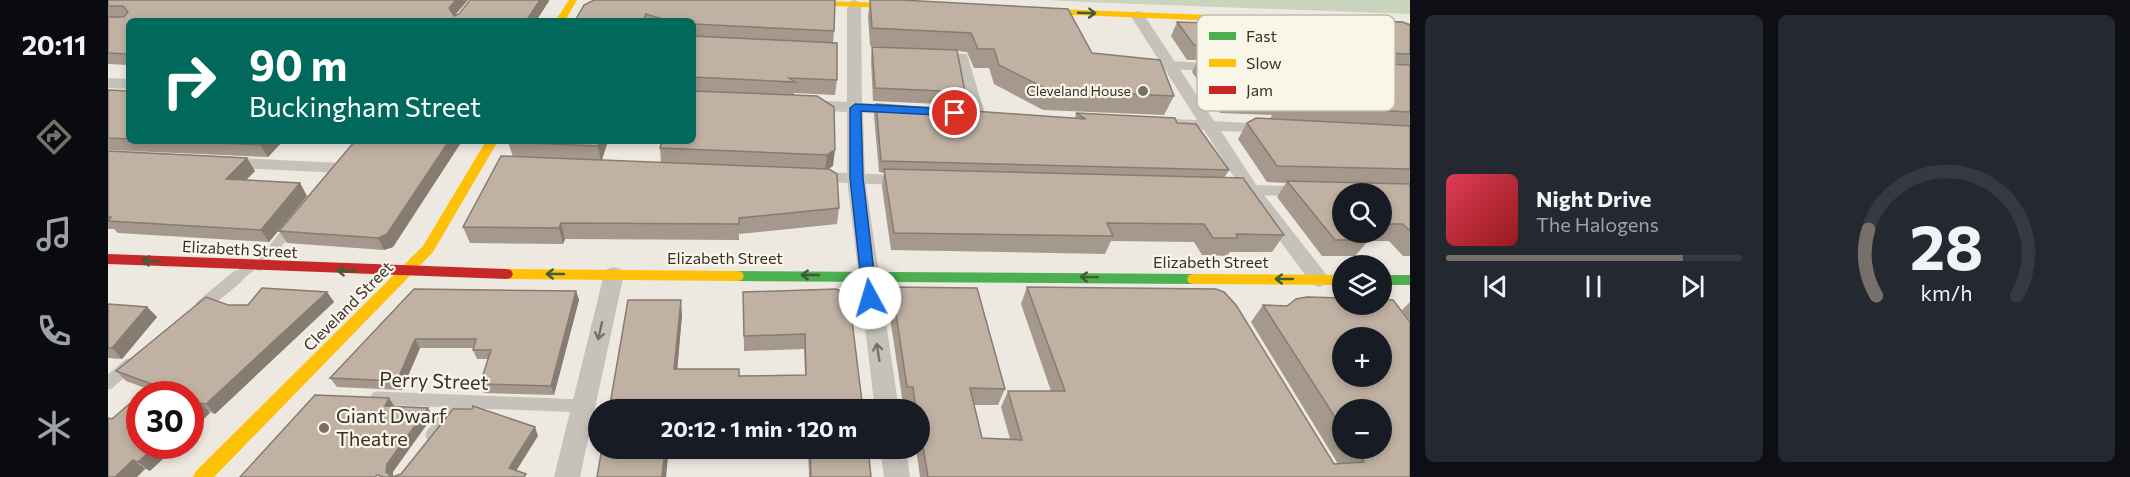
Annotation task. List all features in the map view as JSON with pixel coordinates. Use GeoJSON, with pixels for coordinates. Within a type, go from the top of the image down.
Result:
{"type":"FeatureCollection","features":[{"type":"Feature","properties":{"kind":"main road"},"geometry":{"type":"LineString","coordinates":[[562,18],[573,0]]}},
{"type":"Feature","properties":{"kind":"main road"},"geometry":{"type":"LineString","coordinates":[[760,0],[926,7]]}},
{"type":"Feature","properties":{"kind":"main road"},"geometry":{"type":"LineString","coordinates":[[1018,10],[1197,17]]}},
{"type":"Feature","properties":{"kind":"main road","name":"Cleveland Street"},"geometry":{"type":"LineString","coordinates":[[202,477],[434,241],[485,165],[491,144]]}},
{"type":"Feature","properties":{"kind":"main road","name":"Elizabeth Street"},"geometry":{"type":"LineString","coordinates":[[108,259],[404,273],[867,275],[1216,288],[1332,280]]}},
{"type":"Feature","properties":{"kind":"main road"},"geometry":{"type":"LineString","coordinates":[[1392,280],[1410,280]]}},
{"type":"Feature","properties":{"kind":"street"},"geometry":{"type":"LineString","coordinates":[[855,4],[856,178],[867,275],[885,399]]}},
{"type":"Feature","properties":{"kind":"street"},"geometry":{"type":"LineString","coordinates":[[1137,15],[1197,108]]}},
{"type":"Feature","properties":{"kind":"street"},"geometry":{"type":"LineString","coordinates":[[1403,26],[1410,37]]}},
{"type":"Feature","properties":{"kind":"street"},"geometry":{"type":"LineString","coordinates":[[919,55],[962,57],[983,114],[955,113]]}},
{"type":"Feature","properties":{"kind":"street"},"geometry":{"type":"LineString","coordinates":[[108,83],[126,84]]}},
{"type":"Feature","properties":{"kind":"street"},"geometry":{"type":"LineString","coordinates":[[786,104],[911,111]]}},
{"type":"Feature","properties":{"kind":"street"},"geometry":{"type":"LineString","coordinates":[[1199,111],[1245,190],[1319,279]]}},
{"type":"Feature","properties":{"kind":"street"},"geometry":{"type":"LineString","coordinates":[[1151,123],[1292,129]]}},
{"type":"Feature","properties":{"kind":"street"},"geometry":{"type":"LineString","coordinates":[[567,477],[614,274]]}},
{"type":"Feature","properties":{"kind":"street"},"geometry":{"type":"LineString","coordinates":[[895,459],[897,477]]}},
{"type":"Feature","properties":{"kind":"lane"},"geometry":{"type":"LineString","coordinates":[[1169,65],[1197,66]]}},
{"type":"Feature","properties":{"kind":"lane"},"geometry":{"type":"LineString","coordinates":[[332,177],[347,159]]}},
{"type":"Feature","properties":{"kind":"lane"},"geometry":{"type":"LineString","coordinates":[[224,162],[340,168]]}},
{"type":"Feature","properties":{"kind":"lane"},"geometry":{"type":"LineString","coordinates":[[810,177],[904,180]]}},
{"type":"Feature","properties":{"kind":"lane"},"geometry":{"type":"LineString","coordinates":[[1245,190],[1308,191]]}},
{"type":"Feature","properties":{"kind":"lane"},"geometry":{"type":"LineString","coordinates":[[196,311],[254,267],[297,220]]}},
{"type":"Feature","properties":{"kind":"lane"},"geometry":{"type":"LineString","coordinates":[[108,383],[143,354]]}},
{"type":"Feature","properties":{"kind":"lane"},"geometry":{"type":"LineString","coordinates":[[284,394],[304,394]]}},
{"type":"Feature","properties":{"kind":"lane","name":"Perry Street"},"geometry":{"type":"LineString","coordinates":[[358,397],[582,406]]}},
{"type":"Feature","properties":{"kind":"lane"},"geometry":{"type":"LineString","coordinates":[[422,449],[458,402]]}},
{"type":"Feature","properties":{"kind":"green space"},"geometry":{"type":"Polygon","coordinates":[[[1046,0],[1410,0],[1410,14],[1085,2],[1046,0]]]}},
{"type":"Feature","properties":{"kind":"building"},"geometry":{"type":"Polygon","coordinates":[[[108,0],[456,0],[449,8],[454,16],[459,14],[470,0],[540,0],[528,18],[126,18],[126,54],[108,53],[108,17],[124,17],[128,12],[123,6],[108,6],[108,0]]]}},
{"type":"Feature","properties":{"kind":"building"},"geometry":{"type":"Polygon","coordinates":[[[594,0],[835,0],[834,31],[696,24],[696,18],[659,18],[646,14],[644,18],[577,18],[584,5],[594,0]]]}},
{"type":"Feature","properties":{"kind":"building"},"geometry":{"type":"Polygon","coordinates":[[[870,0],[1068,9],[1092,53],[1160,60],[1174,96],[1049,90],[999,65],[994,49],[978,49],[971,33],[872,28],[870,0]]]}},
{"type":"Feature","properties":{"kind":"building"},"geometry":{"type":"Polygon","coordinates":[[[1177,22],[1197,23],[1197,45],[1194,45],[1177,22]]]}},
{"type":"Feature","properties":{"kind":"building"},"geometry":{"type":"Polygon","coordinates":[[[1395,22],[1410,25],[1410,54],[1395,53],[1395,22]]]}},
{"type":"Feature","properties":{"kind":"building"},"geometry":{"type":"Polygon","coordinates":[[[696,36],[837,43],[837,80],[789,78],[795,82],[696,77],[696,36]]]}},
{"type":"Feature","properties":{"kind":"building"},"geometry":{"type":"Polygon","coordinates":[[[872,47],[957,50],[965,92],[875,88],[872,47]]]}},
{"type":"Feature","properties":{"kind":"building"},"geometry":{"type":"Polygon","coordinates":[[[1395,64],[1410,65],[1410,112],[1391,111],[1395,111],[1395,64]]]}},
{"type":"Feature","properties":{"kind":"building"},"geometry":{"type":"Polygon","coordinates":[[[108,90],[126,91],[126,139],[108,138],[108,90]]]}},
{"type":"Feature","properties":{"kind":"building"},"geometry":{"type":"Polygon","coordinates":[[[696,91],[817,96],[834,107],[835,150],[827,155],[660,148],[661,144],[696,144],[696,91]]]}},
{"type":"Feature","properties":{"kind":"building"},"geometry":{"type":"Polygon","coordinates":[[[876,104],[1086,119],[1076,113],[1175,118],[1177,123],[1196,124],[1229,170],[881,161],[876,104]]]}},
{"type":"Feature","properties":{"kind":"building"},"geometry":{"type":"Polygon","coordinates":[[[1256,118],[1410,126],[1410,169],[1277,166],[1247,123],[1256,118]]]}},
{"type":"Feature","properties":{"kind":"building"},"geometry":{"type":"Polygon","coordinates":[[[352,144],[447,144],[387,234],[378,238],[279,231],[352,144]]]}},
{"type":"Feature","properties":{"kind":"building"},"geometry":{"type":"Polygon","coordinates":[[[553,144],[599,144],[598,146],[553,144]]]}},
{"type":"Feature","properties":{"kind":"building"},"geometry":{"type":"Polygon","coordinates":[[[108,151],[247,158],[226,179],[300,183],[261,230],[108,221],[111,217],[108,217],[108,151]]]}},
{"type":"Feature","properties":{"kind":"building"},"geometry":{"type":"Polygon","coordinates":[[[501,156],[829,169],[837,174],[839,208],[739,218],[739,224],[561,223],[559,228],[463,227],[501,156]]]}},
{"type":"Feature","properties":{"kind":"building"},"geometry":{"type":"Polygon","coordinates":[[[884,169],[1243,178],[1284,235],[1236,234],[1238,238],[1213,238],[1204,224],[1107,223],[1113,236],[894,233],[884,169]]]}},
{"type":"Feature","properties":{"kind":"building"},"geometry":{"type":"Polygon","coordinates":[[[1287,181],[1369,183],[1332,183],[1332,236],[1287,181]]]}},
{"type":"Feature","properties":{"kind":"building"},"geometry":{"type":"Polygon","coordinates":[[[1392,184],[1410,184],[1410,231],[1403,224],[1392,224],[1392,184]]]}},
{"type":"Feature","properties":{"kind":"building"},"geometry":{"type":"Polygon","coordinates":[[[892,287],[977,288],[1005,389],[970,388],[982,438],[1022,440],[1008,391],[1065,391],[1027,287],[1216,289],[1224,292],[1236,305],[1334,464],[1364,462],[1362,459],[1392,459],[1392,399],[1332,399],[1332,412],[1263,305],[1287,306],[1296,299],[1332,298],[1332,315],[1392,315],[1393,300],[1410,322],[1410,477],[928,477],[925,459],[930,459],[930,399],[915,399],[913,387],[907,387],[892,287]]]}},
{"type":"Feature","properties":{"kind":"building"},"geometry":{"type":"Polygon","coordinates":[[[262,288],[327,292],[206,404],[204,404],[204,381],[144,381],[116,371],[206,297],[228,305],[248,305],[262,288]]]}},
{"type":"Feature","properties":{"kind":"building"},"geometry":{"type":"Polygon","coordinates":[[[414,289],[576,291],[551,386],[480,384],[491,350],[473,350],[476,339],[415,339],[397,381],[330,378],[414,289]]]}},
{"type":"Feature","properties":{"kind":"building"},"geometry":{"type":"Polygon","coordinates":[[[836,289],[849,296],[862,399],[611,399],[628,300],[681,300],[674,369],[739,369],[739,376],[806,375],[805,334],[744,336],[743,292],[836,289]]]}},
{"type":"Feature","properties":{"kind":"building"},"geometry":{"type":"Polygon","coordinates":[[[108,304],[147,307],[112,348],[108,348],[108,304]]]}},
{"type":"Feature","properties":{"kind":"building"},"geometry":{"type":"Polygon","coordinates":[[[315,395],[389,398],[385,406],[428,408],[387,464],[386,472],[392,477],[377,475],[375,477],[240,477],[315,395]]]}},
{"type":"Feature","properties":{"kind":"building"},"geometry":{"type":"Polygon","coordinates":[[[473,406],[535,427],[509,468],[526,474],[524,477],[392,477],[401,474],[453,409],[472,409],[473,406]]]}},
{"type":"Feature","properties":{"kind":"building"},"geometry":{"type":"Polygon","coordinates":[[[126,407],[126,459],[141,459],[138,462],[133,460],[115,477],[108,477],[108,418],[112,419],[126,407]]]}},
{"type":"Feature","properties":{"kind":"building"},"geometry":{"type":"Polygon","coordinates":[[[600,459],[664,459],[662,477],[597,477],[600,459]]]}},
{"type":"Feature","properties":{"kind":"building"},"geometry":{"type":"Polygon","coordinates":[[[810,459],[869,459],[871,477],[811,477],[810,459]]]}},
{"type":"Feature","properties":{"kind":"traffic: fast"},"geometry":{"type":"LineString","coordinates":[[737,276],[1194,279]]}},
{"type":"Feature","properties":{"kind":"traffic: fast"},"geometry":{"type":"LineString","coordinates":[[1392,280],[1410,280]]}},
{"type":"Feature","properties":{"kind":"traffic: slow"},"geometry":{"type":"LineString","coordinates":[[562,18],[573,0]]}},
{"type":"Feature","properties":{"kind":"traffic: slow"},"geometry":{"type":"LineString","coordinates":[[760,0],[908,6]]}},
{"type":"Feature","properties":{"kind":"traffic: slow"},"geometry":{"type":"LineString","coordinates":[[1032,11],[1197,18]]}},
{"type":"Feature","properties":{"kind":"traffic: slow"},"geometry":{"type":"LineString","coordinates":[[1395,25],[1410,26]]}},
{"type":"Feature","properties":{"kind":"traffic: slow"},"geometry":{"type":"LineString","coordinates":[[202,477],[428,249],[490,144]]}},
{"type":"Feature","properties":{"kind":"traffic: slow"},"geometry":{"type":"LineString","coordinates":[[506,274],[737,276]]}},
{"type":"Feature","properties":{"kind":"traffic: slow"},"geometry":{"type":"LineString","coordinates":[[1194,279],[1332,280]]}},
{"type":"Feature","properties":{"kind":"traffic: jam"},"geometry":{"type":"LineString","coordinates":[[108,259],[506,274]]}},
{"type":"Feature","properties":{"kind":"place","name":"Cleveland House"},"geometry":{"type":"Point","coordinates":[1143,91]}},
{"type":"Feature","properties":{"kind":"place","name":"Giant Dwarf Theatre"},"geometry":{"type":"Point","coordinates":[324,428]}},
{"type":"Feature","properties":{"kind":"route"},"geometry":{"type":"LineString","coordinates":[[870,298],[856,178],[855,108],[955,113]]}}]}
